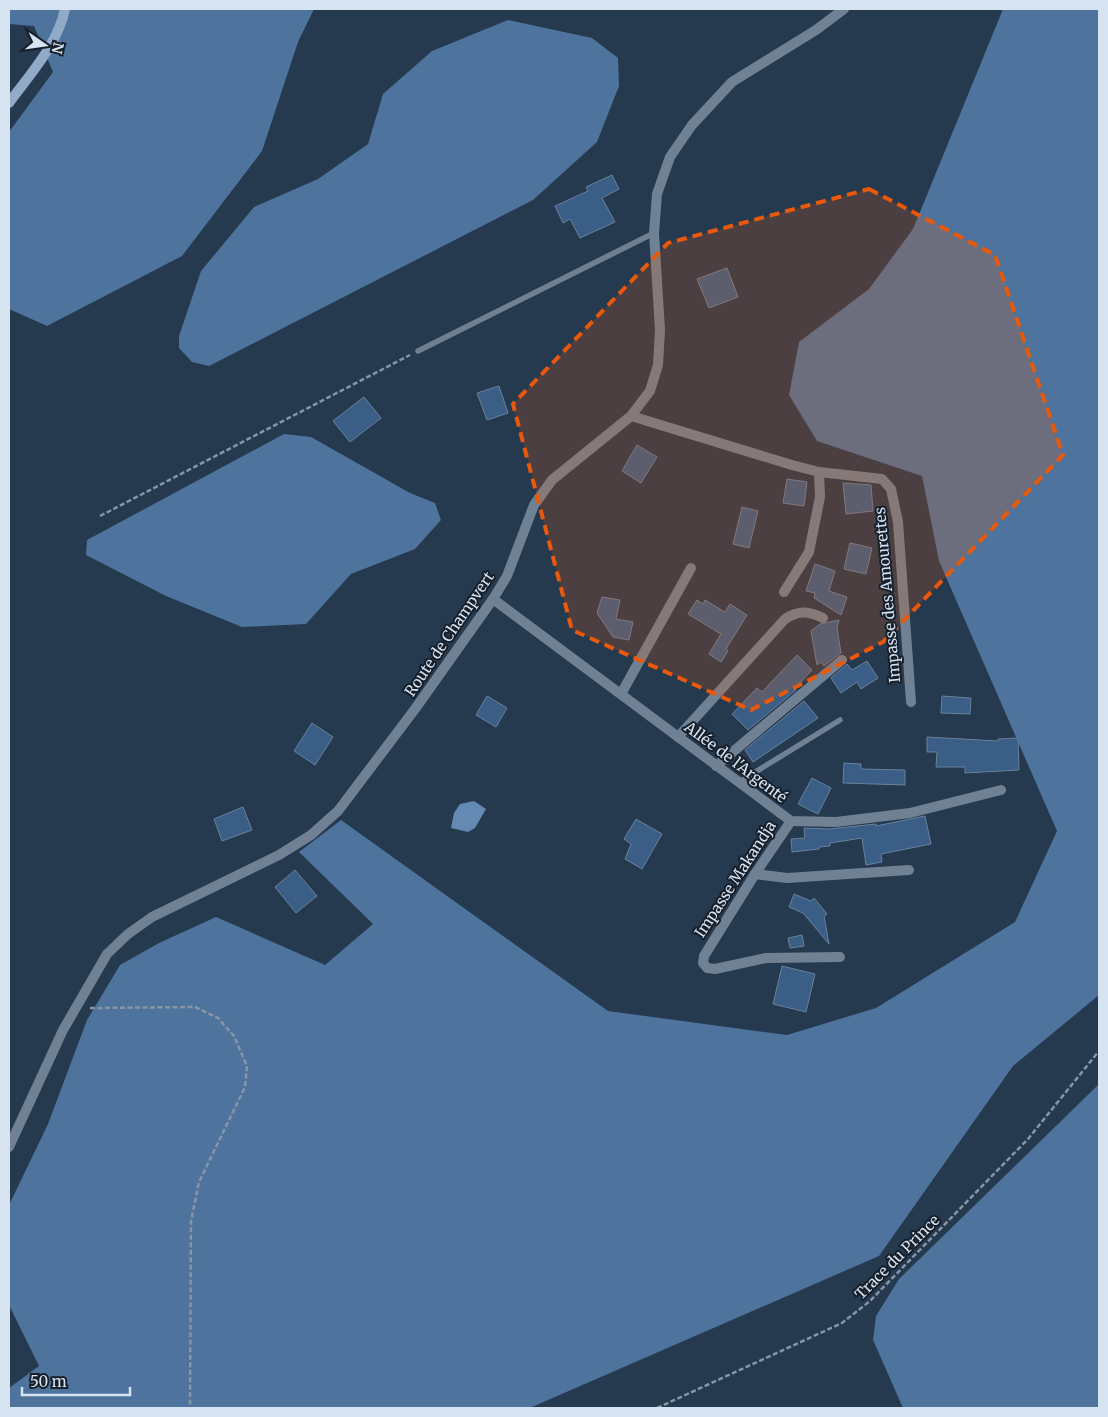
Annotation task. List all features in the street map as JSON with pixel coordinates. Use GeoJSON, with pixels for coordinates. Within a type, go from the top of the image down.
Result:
{"type":"FeatureCollection","features":[{"type":"Feature","properties":{"kind":"street"},"geometry":{"type":"LineString","coordinates":[[9,103],[42,60],[63,19],[66,9]]}},
{"type":"Feature","properties":{"kind":"street","name":"Route de Champvert"},"geometry":{"type":"LineString","coordinates":[[9,1147],[63,1030],[107,954],[128,934],[152,917],[279,856],[311,834],[338,810],[416,709],[493,599],[507,576],[534,505],[552,480],[630,416],[650,391],[658,365],[660,330],[654,234],[657,194],[670,157],[692,125],[732,82],[816,30],[844,9]]}},
{"type":"Feature","properties":{"kind":"street","name":"Impasse des Amourettes"},"geometry":{"type":"LineString","coordinates":[[630,416],[819,472],[882,479],[892,489],[898,522],[911,702]]}},
{"type":"Feature","properties":{"kind":"street"},"geometry":{"type":"LineString","coordinates":[[784,592],[809,552],[820,497],[819,472]]}},
{"type":"Feature","properties":{"kind":"street"},"geometry":{"type":"LineString","coordinates":[[621,694],[691,568]]}},
{"type":"Feature","properties":{"kind":"street","name":"Allée de l'Argenté"},"geometry":{"type":"LineString","coordinates":[[493,599],[791,821],[836,822],[910,813],[1001,790]]}},
{"type":"Feature","properties":{"kind":"street"},"geometry":{"type":"LineString","coordinates":[[678,737],[785,619],[795,612],[809,612],[823,618]]}},
{"type":"Feature","properties":{"kind":"street"},"geometry":{"type":"LineString","coordinates":[[716,766],[842,660]]}},
{"type":"Feature","properties":{"kind":"street","name":"Impasse Makandja"},"geometry":{"type":"LineString","coordinates":[[791,821],[754,874],[704,956],[703,963],[706,968],[715,969],[766,958],[840,957]]}},
{"type":"Feature","properties":{"kind":"street"},"geometry":{"type":"LineString","coordinates":[[754,874],[787,878],[910,870]]}},
{"type":"Feature","properties":{"kind":"lane"},"geometry":{"type":"LineString","coordinates":[[418,351],[654,234]]}},
{"type":"Feature","properties":{"kind":"lane"},"geometry":{"type":"LineString","coordinates":[[739,782],[840,720]]}},
{"type":"Feature","properties":{"kind":"path"},"geometry":{"type":"LineString","coordinates":[[100,516],[418,351]]}},
{"type":"Feature","properties":{"kind":"path"},"geometry":{"type":"LineString","coordinates":[[76,1009],[195,1007],[218,1018],[234,1036],[247,1066],[245,1088],[199,1182],[190,1221],[190,1408]]}},
{"type":"Feature","properties":{"kind":"path","name":"Trace du Prince"},"geometry":{"type":"LineString","coordinates":[[656,1408],[842,1323],[870,1302],[1028,1139],[1099,1051]]}},
{"type":"Feature","properties":{"kind":"highlighted area"},"geometry":{"type":"Polygon","coordinates":[[[869,189],[995,255],[1063,455],[883,642],[751,710],[572,630],[513,404],[668,243],[869,189]]]}},
{"type":"Feature","properties":{"kind":"shaded area"},"geometry":{"type":"Polygon","coordinates":[[[9,9],[314,9],[298,42],[262,151],[182,256],[47,326],[9,309],[9,132],[53,72],[34,26],[9,24],[9,9]]]}},
{"type":"Feature","properties":{"kind":"shaded area"},"geometry":{"type":"Polygon","coordinates":[[[1003,9],[1099,9],[1099,995],[1013,1066],[879,1256],[532,1407],[9,1408],[9,1388],[39,1366],[9,1305],[9,1205],[48,1124],[87,1020],[120,965],[159,943],[216,917],[325,965],[373,924],[299,852],[341,820],[608,1011],[787,1035],[876,1008],[1015,922],[1057,831],[939,561],[922,476],[817,441],[789,395],[799,342],[869,289],[913,229],[1003,9]]]}},
{"type":"Feature","properties":{"kind":"shaded area"},"geometry":{"type":"Polygon","coordinates":[[[508,20],[592,38],[618,58],[619,86],[597,142],[533,200],[209,366],[192,362],[179,348],[179,336],[201,271],[254,207],[318,179],[368,144],[383,94],[432,51],[508,20]]]}},
{"type":"Feature","properties":{"kind":"shaded area"},"geometry":{"type":"Polygon","coordinates":[[[284,434],[311,437],[410,493],[435,503],[441,520],[415,549],[351,574],[306,624],[242,627],[166,596],[86,555],[87,540],[284,434]]]}},
{"type":"Feature","properties":{"kind":"shaded area"},"geometry":{"type":"Polygon","coordinates":[[[474,801],[486,809],[475,828],[468,832],[451,828],[454,813],[460,804],[474,801]]]}},
{"type":"Feature","properties":{"kind":"shaded area"},"geometry":{"type":"Polygon","coordinates":[[[1099,1084],[1099,1408],[903,1408],[873,1340],[876,1316],[899,1279],[1099,1084]]]}},
{"type":"Feature","properties":{"kind":"building"},"geometry":{"type":"Polygon","coordinates":[[[612,175],[619,189],[602,198],[615,222],[580,238],[570,219],[563,223],[555,206],[588,191],[586,187],[612,175]]]}},
{"type":"Feature","properties":{"kind":"building"},"geometry":{"type":"Polygon","coordinates":[[[727,268],[738,297],[709,308],[697,279],[727,268]]]}},
{"type":"Feature","properties":{"kind":"building"},"geometry":{"type":"Polygon","coordinates":[[[499,386],[508,413],[487,420],[477,393],[499,386]]]}},
{"type":"Feature","properties":{"kind":"building"},"geometry":{"type":"Polygon","coordinates":[[[364,397],[381,418],[350,442],[333,421],[364,397]]]}},
{"type":"Feature","properties":{"kind":"building"},"geometry":{"type":"Polygon","coordinates":[[[637,445],[657,457],[641,483],[622,471],[637,445]]]}},
{"type":"Feature","properties":{"kind":"building"},"geometry":{"type":"Polygon","coordinates":[[[787,479],[807,482],[804,506],[783,503],[787,479]]]}},
{"type":"Feature","properties":{"kind":"building"},"geometry":{"type":"Polygon","coordinates":[[[843,483],[871,485],[873,511],[846,514],[843,483]]]}},
{"type":"Feature","properties":{"kind":"building"},"geometry":{"type":"Polygon","coordinates":[[[742,507],[758,511],[749,548],[733,544],[742,507]]]}},
{"type":"Feature","properties":{"kind":"building"},"geometry":{"type":"Polygon","coordinates":[[[850,543],[872,548],[866,574],[844,569],[850,543]]]}},
{"type":"Feature","properties":{"kind":"building"},"geometry":{"type":"Polygon","coordinates":[[[815,564],[835,571],[829,591],[847,597],[841,615],[814,598],[815,593],[806,591],[815,564]]]}},
{"type":"Feature","properties":{"kind":"building"},"geometry":{"type":"Polygon","coordinates":[[[602,597],[620,600],[616,619],[633,622],[629,640],[613,637],[597,613],[602,597]]]}},
{"type":"Feature","properties":{"kind":"building"},"geometry":{"type":"Polygon","coordinates":[[[697,600],[703,604],[705,600],[725,612],[730,604],[747,615],[726,649],[728,651],[721,662],[709,654],[721,634],[688,614],[697,600]]]}},
{"type":"Feature","properties":{"kind":"building"},"geometry":{"type":"Polygon","coordinates":[[[839,620],[837,628],[841,653],[824,666],[821,662],[817,665],[811,631],[820,624],[839,620]]]}},
{"type":"Feature","properties":{"kind":"building"},"geometry":{"type":"Polygon","coordinates":[[[797,655],[812,670],[794,689],[796,690],[748,730],[732,714],[757,688],[762,692],[797,655]]]}},
{"type":"Feature","properties":{"kind":"building"},"geometry":{"type":"Polygon","coordinates":[[[867,661],[878,678],[861,689],[857,682],[841,693],[831,678],[847,664],[852,670],[867,661]]]}},
{"type":"Feature","properties":{"kind":"building"},"geometry":{"type":"Polygon","coordinates":[[[487,696],[507,708],[496,727],[476,715],[487,696]]]}},
{"type":"Feature","properties":{"kind":"building"},"geometry":{"type":"Polygon","coordinates":[[[942,696],[971,698],[970,714],[941,713],[942,696]]]}},
{"type":"Feature","properties":{"kind":"building"},"geometry":{"type":"Polygon","coordinates":[[[804,701],[818,718],[753,762],[745,750],[804,701]]]}},
{"type":"Feature","properties":{"kind":"building"},"geometry":{"type":"Polygon","coordinates":[[[312,723],[333,737],[315,765],[294,751],[312,723]]]}},
{"type":"Feature","properties":{"kind":"building"},"geometry":{"type":"Polygon","coordinates":[[[927,737],[998,741],[998,739],[1018,738],[1019,770],[965,773],[965,767],[936,767],[937,752],[927,752],[927,737]]]}},
{"type":"Feature","properties":{"kind":"building"},"geometry":{"type":"Polygon","coordinates":[[[844,763],[861,764],[861,769],[905,770],[905,785],[843,783],[844,763]]]}},
{"type":"Feature","properties":{"kind":"building"},"geometry":{"type":"Polygon","coordinates":[[[812,778],[831,788],[818,814],[798,804],[812,778]]]}},
{"type":"Feature","properties":{"kind":"building"},"geometry":{"type":"Polygon","coordinates":[[[243,807],[252,830],[222,841],[214,819],[243,807]]]}},
{"type":"Feature","properties":{"kind":"building"},"geometry":{"type":"Polygon","coordinates":[[[925,816],[931,844],[881,854],[882,862],[866,865],[862,838],[830,843],[830,846],[819,847],[819,849],[792,852],[791,839],[805,838],[804,828],[829,829],[876,824],[876,826],[925,816]]]}},
{"type":"Feature","properties":{"kind":"building"},"geometry":{"type":"Polygon","coordinates":[[[636,819],[662,834],[642,869],[625,859],[631,844],[624,839],[636,819]]]}},
{"type":"Feature","properties":{"kind":"building"},"geometry":{"type":"Polygon","coordinates":[[[295,870],[317,896],[296,913],[275,887],[295,870]]]}},
{"type":"Feature","properties":{"kind":"building"},"geometry":{"type":"Polygon","coordinates":[[[794,894],[811,901],[814,898],[827,914],[824,916],[829,944],[803,913],[789,907],[794,894]]]}},
{"type":"Feature","properties":{"kind":"building"},"geometry":{"type":"Polygon","coordinates":[[[802,935],[804,946],[790,948],[788,938],[802,935]]]}},
{"type":"Feature","properties":{"kind":"building"},"geometry":{"type":"Polygon","coordinates":[[[782,966],[815,974],[806,1012],[773,1004],[782,966]]]}}]}
